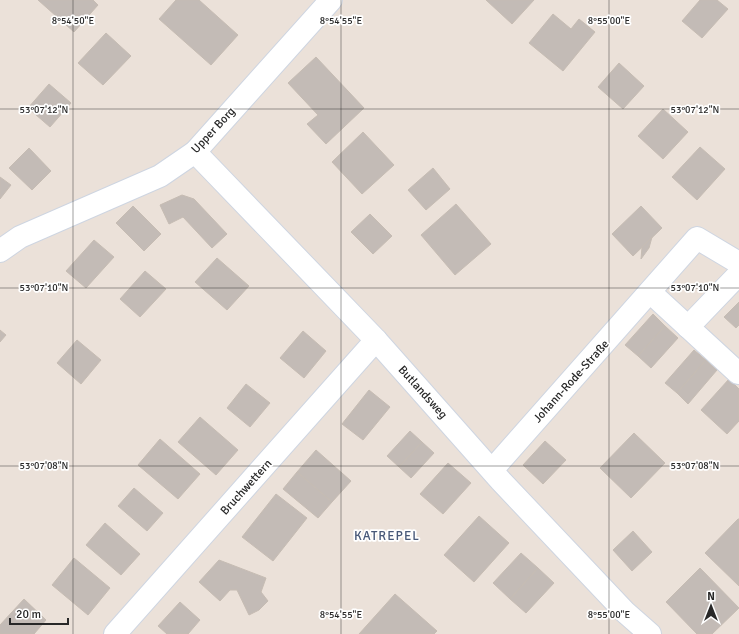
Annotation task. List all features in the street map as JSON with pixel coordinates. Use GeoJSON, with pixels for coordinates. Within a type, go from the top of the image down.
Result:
{"type":"FeatureCollection","features":[{"type":"Feature","properties":{"kind":"street","name":"Upper Borg"},"geometry":{"type":"LineString","coordinates":[[0,251],[20,237],[160,176],[195,152],[330,0]]}},
{"type":"Feature","properties":{"kind":"street","name":"Butlandsweg"},"geometry":{"type":"LineString","coordinates":[[195,152],[376,340],[492,470],[625,612],[650,634]]}},
{"type":"Feature","properties":{"kind":"street","name":"Johann-Rode-Straße"},"geometry":{"type":"LineString","coordinates":[[492,470],[697,238],[739,263]]}},
{"type":"Feature","properties":{"kind":"street"},"geometry":{"type":"LineString","coordinates":[[688,328],[739,274]]}},
{"type":"Feature","properties":{"kind":"street"},"geometry":{"type":"LineString","coordinates":[[650,292],[738,373]]}},
{"type":"Feature","properties":{"kind":"street","name":"Bruchwettern"},"geometry":{"type":"LineString","coordinates":[[115,634],[376,340]]}},
{"type":"Feature","properties":{"kind":"building"},"geometry":{"type":"Polygon","coordinates":[[[38,0],[93,0],[98,5],[74,32],[38,0]]]}},
{"type":"Feature","properties":{"kind":"building"},"geometry":{"type":"Polygon","coordinates":[[[176,0],[199,0],[238,35],[211,65],[159,19],[176,0]]]}},
{"type":"Feature","properties":{"kind":"building"},"geometry":{"type":"Polygon","coordinates":[[[486,0],[534,0],[512,24],[486,0]]]}},
{"type":"Feature","properties":{"kind":"building"},"geometry":{"type":"Polygon","coordinates":[[[700,0],[717,0],[728,9],[702,38],[682,21],[700,0]]]}},
{"type":"Feature","properties":{"kind":"building"},"geometry":{"type":"Polygon","coordinates":[[[553,14],[571,29],[579,19],[595,32],[563,71],[529,43],[553,14]]]}},
{"type":"Feature","properties":{"kind":"building"},"geometry":{"type":"Polygon","coordinates":[[[106,33],[131,56],[103,85],[78,63],[106,33]]]}},
{"type":"Feature","properties":{"kind":"building"},"geometry":{"type":"Polygon","coordinates":[[[316,57],[364,108],[326,144],[307,124],[318,115],[288,83],[316,57]]]}},
{"type":"Feature","properties":{"kind":"building"},"geometry":{"type":"Polygon","coordinates":[[[619,63],[644,86],[623,109],[598,87],[619,63]]]}},
{"type":"Feature","properties":{"kind":"building"},"geometry":{"type":"Polygon","coordinates":[[[49,84],[71,103],[50,127],[28,108],[49,84]]]}},
{"type":"Feature","properties":{"kind":"building"},"geometry":{"type":"Polygon","coordinates":[[[663,109],[688,132],[663,159],[638,136],[663,109]]]}},
{"type":"Feature","properties":{"kind":"building"},"geometry":{"type":"Polygon","coordinates":[[[363,132],[394,165],[362,194],[332,162],[363,132]]]}},
{"type":"Feature","properties":{"kind":"building"},"geometry":{"type":"Polygon","coordinates":[[[700,147],[725,169],[697,200],[672,177],[700,147]]]}},
{"type":"Feature","properties":{"kind":"building"},"geometry":{"type":"Polygon","coordinates":[[[29,148],[51,171],[32,190],[9,168],[29,148]]]}},
{"type":"Feature","properties":{"kind":"building"},"geometry":{"type":"Polygon","coordinates":[[[433,168],[450,189],[426,210],[408,190],[433,168]]]}},
{"type":"Feature","properties":{"kind":"building"},"geometry":{"type":"Polygon","coordinates":[[[0,177],[11,185],[0,199],[0,177]]]}},
{"type":"Feature","properties":{"kind":"building"},"geometry":{"type":"Polygon","coordinates":[[[182,195],[194,199],[227,234],[212,248],[183,217],[169,224],[160,205],[182,195]]]}},
{"type":"Feature","properties":{"kind":"building"},"geometry":{"type":"Polygon","coordinates":[[[456,204],[491,244],[455,275],[421,235],[456,204]]]}},
{"type":"Feature","properties":{"kind":"building"},"geometry":{"type":"Polygon","coordinates":[[[133,206],[161,234],[144,251],[116,223],[133,206]]]}},
{"type":"Feature","properties":{"kind":"building"},"geometry":{"type":"Polygon","coordinates":[[[641,206],[662,228],[633,256],[612,234],[641,206]]]}},
{"type":"Feature","properties":{"kind":"building"},"geometry":{"type":"Polygon","coordinates":[[[370,214],[392,236],[373,254],[351,232],[370,214]]]}},
{"type":"Feature","properties":{"kind":"building"},"geometry":{"type":"Polygon","coordinates":[[[652,237],[649,248],[641,259],[642,247],[652,237]]]}},
{"type":"Feature","properties":{"kind":"building"},"geometry":{"type":"Polygon","coordinates":[[[94,240],[114,257],[86,288],[66,271],[94,240]]]}},
{"type":"Feature","properties":{"kind":"building"},"geometry":{"type":"Polygon","coordinates":[[[217,258],[249,286],[227,310],[195,282],[217,258]]]}},
{"type":"Feature","properties":{"kind":"building"},"geometry":{"type":"Polygon","coordinates":[[[145,271],[166,289],[140,317],[120,299],[145,271]]]}},
{"type":"Feature","properties":{"kind":"building"},"geometry":{"type":"Polygon","coordinates":[[[739,302],[739,325],[736,328],[724,317],[739,302]]]}},
{"type":"Feature","properties":{"kind":"building"},"geometry":{"type":"Polygon","coordinates":[[[653,314],[665,326],[638,356],[625,345],[653,314]]]}},
{"type":"Feature","properties":{"kind":"building"},"geometry":{"type":"Polygon","coordinates":[[[665,326],[678,338],[651,368],[638,356],[665,326]]]}},
{"type":"Feature","properties":{"kind":"building"},"geometry":{"type":"Polygon","coordinates":[[[0,330],[6,335],[0,342],[0,330]]]}},
{"type":"Feature","properties":{"kind":"building"},"geometry":{"type":"Polygon","coordinates":[[[303,331],[326,351],[304,378],[280,358],[303,331]]]}},
{"type":"Feature","properties":{"kind":"building"},"geometry":{"type":"Polygon","coordinates":[[[77,340],[101,360],[81,384],[57,363],[77,340]]]}},
{"type":"Feature","properties":{"kind":"building"},"geometry":{"type":"Polygon","coordinates":[[[694,350],[706,360],[677,393],[665,383],[694,350]]]}},
{"type":"Feature","properties":{"kind":"building"},"geometry":{"type":"Polygon","coordinates":[[[706,360],[717,370],[688,404],[677,393],[706,360]]]}},
{"type":"Feature","properties":{"kind":"building"},"geometry":{"type":"Polygon","coordinates":[[[729,379],[739,389],[739,421],[727,434],[701,410],[729,379]]]}},
{"type":"Feature","properties":{"kind":"building"},"geometry":{"type":"Polygon","coordinates":[[[246,384],[270,403],[250,427],[227,408],[246,384]]]}},
{"type":"Feature","properties":{"kind":"building"},"geometry":{"type":"Polygon","coordinates":[[[369,390],[390,407],[363,440],[342,424],[369,390]]]}},
{"type":"Feature","properties":{"kind":"building"},"geometry":{"type":"Polygon","coordinates":[[[200,417],[238,450],[216,475],[178,442],[200,417]]]}},
{"type":"Feature","properties":{"kind":"building"},"geometry":{"type":"Polygon","coordinates":[[[410,431],[422,442],[399,467],[387,456],[410,431]]]}},
{"type":"Feature","properties":{"kind":"building"},"geometry":{"type":"Polygon","coordinates":[[[634,433],[665,463],[631,498],[600,468],[634,433]]]}},
{"type":"Feature","properties":{"kind":"building"},"geometry":{"type":"Polygon","coordinates":[[[160,439],[200,474],[178,499],[138,465],[160,439]]]}},
{"type":"Feature","properties":{"kind":"building"},"geometry":{"type":"Polygon","coordinates":[[[545,441],[566,460],[543,484],[523,465],[545,441]]]}},
{"type":"Feature","properties":{"kind":"building"},"geometry":{"type":"Polygon","coordinates":[[[422,442],[434,453],[411,478],[399,467],[422,442]]]}},
{"type":"Feature","properties":{"kind":"building"},"geometry":{"type":"Polygon","coordinates":[[[316,450],[351,481],[332,502],[297,472],[316,450]]]}},
{"type":"Feature","properties":{"kind":"building"},"geometry":{"type":"Polygon","coordinates":[[[448,463],[471,483],[443,514],[420,494],[448,463]]]}},
{"type":"Feature","properties":{"kind":"building"},"geometry":{"type":"Polygon","coordinates":[[[297,472],[332,502],[318,518],[283,489],[297,472]]]}},
{"type":"Feature","properties":{"kind":"building"},"geometry":{"type":"Polygon","coordinates":[[[134,488],[163,513],[147,531],[118,506],[134,488]]]}},
{"type":"Feature","properties":{"kind":"building"},"geometry":{"type":"Polygon","coordinates":[[[276,494],[307,518],[273,561],[242,537],[276,494]]]}},
{"type":"Feature","properties":{"kind":"building"},"geometry":{"type":"Polygon","coordinates":[[[479,516],[509,543],[474,582],[444,555],[479,516]]]}},
{"type":"Feature","properties":{"kind":"building"},"geometry":{"type":"Polygon","coordinates":[[[739,519],[739,586],[705,553],[739,519]]]}},
{"type":"Feature","properties":{"kind":"building"},"geometry":{"type":"Polygon","coordinates":[[[105,523],[140,554],[121,575],[86,545],[105,523]]]}},
{"type":"Feature","properties":{"kind":"building"},"geometry":{"type":"Polygon","coordinates":[[[633,531],[652,552],[632,571],[613,550],[633,531]]]}},
{"type":"Feature","properties":{"kind":"building"},"geometry":{"type":"Polygon","coordinates":[[[521,553],[538,568],[510,599],[493,583],[521,553]]]}},
{"type":"Feature","properties":{"kind":"building"},"geometry":{"type":"Polygon","coordinates":[[[74,558],[110,588],[88,615],[52,585],[74,558]]]}},
{"type":"Feature","properties":{"kind":"building"},"geometry":{"type":"Polygon","coordinates":[[[219,560],[266,578],[261,592],[268,601],[259,610],[249,615],[237,590],[230,590],[220,601],[199,582],[219,560]]]}},
{"type":"Feature","properties":{"kind":"building"},"geometry":{"type":"Polygon","coordinates":[[[538,568],[554,583],[526,613],[510,599],[538,568]]]}},
{"type":"Feature","properties":{"kind":"building"},"geometry":{"type":"Polygon","coordinates":[[[700,568],[739,608],[712,634],[697,634],[666,602],[700,568]]]}},
{"type":"Feature","properties":{"kind":"building"},"geometry":{"type":"Polygon","coordinates":[[[395,594],[437,631],[434,634],[359,634],[395,594]]]}},
{"type":"Feature","properties":{"kind":"building"},"geometry":{"type":"Polygon","coordinates":[[[24,599],[46,620],[34,634],[0,634],[0,625],[24,599]]]}},
{"type":"Feature","properties":{"kind":"building"},"geometry":{"type":"Polygon","coordinates":[[[180,602],[200,620],[188,634],[167,634],[158,626],[180,602]]]}},
{"type":"Feature","properties":{"kind":"district","name":"KATREPEL"},"geometry":{"type":"Point","coordinates":[387,535]}}]}
